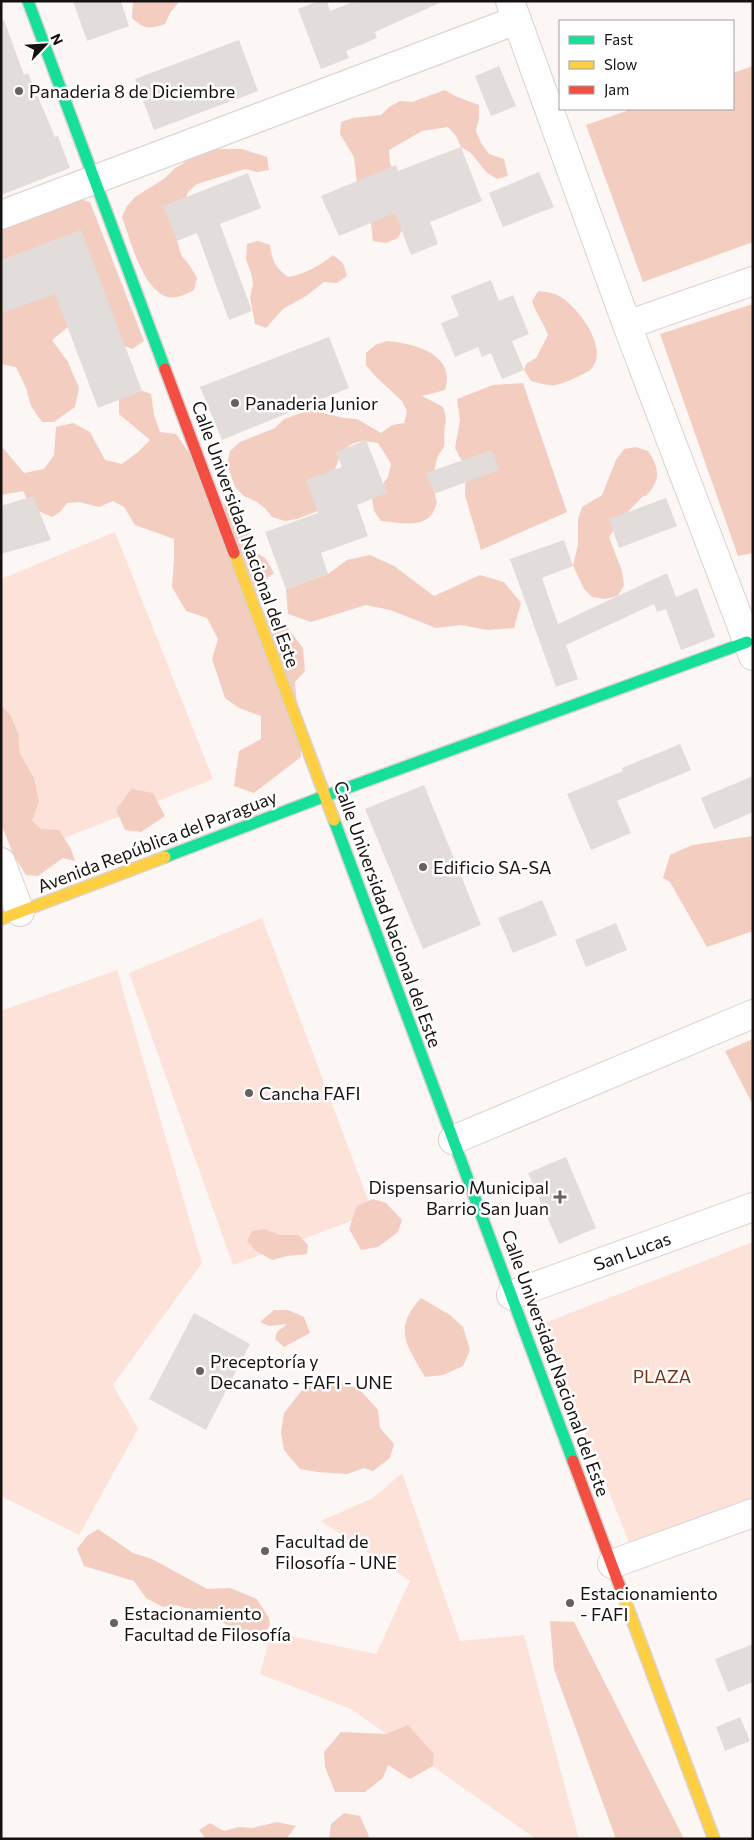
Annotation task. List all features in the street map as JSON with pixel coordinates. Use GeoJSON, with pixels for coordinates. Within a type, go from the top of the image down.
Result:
{"type":"FeatureCollection","features":[{"type":"Feature","properties":{"kind":"street","name":"Calle Universidad Nacional del Este"},"geometry":{"type":"LineString","coordinates":[[28,1],[714,1839]]}},
{"type":"Feature","properties":{"kind":"street"},"geometry":{"type":"LineString","coordinates":[[1,215],[95,180],[514,11],[627,325],[750,649]]}},
{"type":"Feature","properties":{"kind":"street"},"geometry":{"type":"LineString","coordinates":[[627,325],[753,281]]}},
{"type":"Feature","properties":{"kind":"street","name":"Avenida República del Paraguay"},"geometry":{"type":"LineString","coordinates":[[10,915],[325,796],[750,649]]}},
{"type":"Feature","properties":{"kind":"street"},"geometry":{"type":"LineString","coordinates":[[1,862],[10,915]]}},
{"type":"Feature","properties":{"kind":"street"},"geometry":{"type":"LineString","coordinates":[[453,1140],[753,1014]]}},
{"type":"Feature","properties":{"kind":"street","name":"San Lucas"},"geometry":{"type":"LineString","coordinates":[[512,1295],[753,1207]]}},
{"type":"Feature","properties":{"kind":"street"},"geometry":{"type":"LineString","coordinates":[[612,1564],[753,1513]]}},
{"type":"Feature","properties":{"kind":"green space"},"geometry":{"type":"Polygon","coordinates":[[[115,532],[213,779],[27,853],[1,783],[1,579],[115,532]]]}},
{"type":"Feature","properties":{"kind":"green space","name":"Cancha FAFI"},"geometry":{"type":"Polygon","coordinates":[[[262,918],[373,1213],[233,1265],[129,973],[262,918]]]}},
{"type":"Feature","properties":{"kind":"green space"},"geometry":{"type":"Polygon","coordinates":[[[117,970],[202,1263],[113,1385],[138,1429],[79,1535],[1,1496],[1,1011],[117,970]]]}},
{"type":"Feature","properties":{"kind":"green space","name":"PLAZA"},"geometry":{"type":"Polygon","coordinates":[[[753,1242],[753,1508],[634,1555],[542,1324],[753,1242]]]}},
{"type":"Feature","properties":{"kind":"green space"},"geometry":{"type":"Polygon","coordinates":[[[402,1473],[460,1641],[524,1635],[579,1839],[536,1839],[351,1709],[260,1674],[271,1632],[376,1654],[410,1581],[321,1521],[373,1498],[402,1473]]]}},
{"type":"Feature","properties":{"kind":"shaded area"},"geometry":{"type":"Polygon","coordinates":[[[133,1],[178,1],[178,3],[170,13],[165,24],[148,27],[141,25],[132,18],[133,1]]]}},
{"type":"Feature","properties":{"kind":"shaded area"},"geometry":{"type":"Polygon","coordinates":[[[753,66],[753,242],[643,282],[586,125],[629,110],[734,110],[734,73],[753,66]]]}},
{"type":"Feature","properties":{"kind":"shaded area"},"geometry":{"type":"Polygon","coordinates":[[[445,90],[479,105],[476,131],[481,143],[489,154],[504,159],[508,176],[497,179],[486,172],[471,153],[461,147],[456,136],[448,127],[422,131],[389,150],[390,163],[395,175],[404,226],[398,238],[386,243],[373,241],[370,216],[358,193],[354,157],[340,134],[341,122],[353,118],[381,115],[389,107],[400,101],[412,102],[445,90]]]}},
{"type":"Feature","properties":{"kind":"shaded area"},"geometry":{"type":"Polygon","coordinates":[[[206,149],[242,149],[267,157],[269,170],[257,172],[245,169],[197,184],[188,192],[174,228],[181,255],[197,278],[194,290],[178,297],[168,297],[159,293],[145,275],[133,250],[122,217],[127,206],[135,197],[206,149]]]}},
{"type":"Feature","properties":{"kind":"shaded area"},"geometry":{"type":"Polygon","coordinates":[[[73,197],[90,202],[144,341],[132,349],[110,340],[62,290],[72,324],[52,340],[68,362],[79,388],[75,407],[54,422],[42,422],[31,406],[26,388],[16,367],[1,364],[1,219],[73,197]]]}},
{"type":"Feature","properties":{"kind":"shaded area"},"geometry":{"type":"Polygon","coordinates":[[[258,241],[270,245],[275,263],[288,277],[312,269],[333,255],[343,263],[347,276],[337,283],[324,282],[306,296],[283,309],[266,328],[255,324],[250,297],[253,285],[246,260],[247,244],[258,241]]]}},
{"type":"Feature","properties":{"kind":"shaded area"},"geometry":{"type":"Polygon","coordinates":[[[538,291],[558,295],[571,305],[585,321],[595,341],[596,360],[592,368],[586,373],[558,384],[549,385],[531,381],[524,370],[526,364],[536,358],[548,335],[532,301],[538,291]]]}},
{"type":"Feature","properties":{"kind":"shaded area"},"geometry":{"type":"Polygon","coordinates":[[[753,304],[753,553],[738,556],[660,334],[753,304]]]}},
{"type":"Feature","properties":{"kind":"shaded area"},"geometry":{"type":"Polygon","coordinates":[[[387,341],[415,346],[424,350],[440,361],[445,368],[447,382],[445,390],[422,396],[443,407],[446,418],[444,446],[438,457],[434,475],[437,502],[432,514],[422,522],[408,524],[381,521],[374,511],[372,498],[388,477],[391,464],[378,443],[368,442],[353,443],[344,451],[337,464],[320,510],[297,519],[285,521],[272,517],[265,508],[244,496],[235,487],[227,464],[230,451],[240,442],[275,428],[284,419],[307,411],[319,412],[357,419],[381,433],[392,425],[404,423],[407,411],[402,401],[366,365],[366,353],[375,345],[387,341]]]}},
{"type":"Feature","properties":{"kind":"shaded area"},"geometry":{"type":"Polygon","coordinates":[[[523,383],[567,512],[481,550],[465,495],[466,469],[455,448],[460,420],[457,399],[493,385],[523,383]]]}},
{"type":"Feature","properties":{"kind":"shaded area"},"geometry":{"type":"Polygon","coordinates":[[[133,387],[151,394],[154,415],[160,432],[176,434],[224,504],[242,516],[251,537],[249,547],[266,559],[274,573],[263,581],[255,593],[268,620],[284,623],[303,648],[305,671],[295,682],[301,757],[254,793],[234,786],[239,751],[261,739],[261,716],[239,708],[225,698],[212,659],[218,639],[207,618],[186,611],[172,587],[174,539],[135,525],[124,507],[113,501],[99,507],[79,502],[67,503],[60,512],[52,517],[34,507],[28,501],[23,491],[1,495],[1,448],[4,449],[24,473],[44,469],[54,455],[56,427],[73,423],[90,432],[105,460],[122,464],[138,452],[150,440],[119,414],[119,396],[133,387]]]}},
{"type":"Feature","properties":{"kind":"shaded area"},"geometry":{"type":"Polygon","coordinates":[[[636,447],[648,451],[657,469],[656,479],[651,490],[624,516],[609,537],[622,571],[624,585],[618,596],[605,599],[592,597],[584,589],[573,566],[578,544],[578,520],[582,507],[602,495],[616,460],[624,449],[636,447]]]}},
{"type":"Feature","properties":{"kind":"shaded area"},"geometry":{"type":"Polygon","coordinates":[[[370,555],[394,566],[434,596],[480,575],[504,582],[521,603],[514,628],[488,630],[461,625],[436,628],[390,610],[366,605],[311,622],[288,614],[286,589],[328,574],[347,560],[370,555]]]}},
{"type":"Feature","properties":{"kind":"shaded area"},"geometry":{"type":"Polygon","coordinates":[[[1,706],[10,714],[18,733],[20,754],[34,778],[39,801],[32,821],[41,829],[59,830],[71,849],[75,861],[63,858],[38,876],[26,875],[14,856],[1,824],[1,706]]]}},
{"type":"Feature","properties":{"kind":"shaded area"},"geometry":{"type":"Polygon","coordinates":[[[131,789],[153,793],[165,816],[141,832],[125,830],[116,810],[131,789]]]}},
{"type":"Feature","properties":{"kind":"shaded area"},"geometry":{"type":"Polygon","coordinates":[[[753,836],[753,931],[707,947],[670,882],[663,878],[670,855],[692,845],[753,836]]]}},
{"type":"Feature","properties":{"kind":"shaded area"},"geometry":{"type":"Polygon","coordinates":[[[753,1039],[753,1105],[725,1051],[753,1039]]]}},
{"type":"Feature","properties":{"kind":"shaded area"},"geometry":{"type":"Polygon","coordinates":[[[373,1199],[386,1203],[402,1220],[398,1232],[378,1247],[361,1250],[349,1229],[357,1206],[373,1199]]]}},
{"type":"Feature","properties":{"kind":"shaded area"},"geometry":{"type":"Polygon","coordinates":[[[264,1229],[280,1235],[298,1235],[308,1245],[307,1254],[272,1260],[256,1251],[247,1241],[252,1231],[264,1229]]]}},
{"type":"Feature","properties":{"kind":"shaded area"},"geometry":{"type":"Polygon","coordinates":[[[421,1298],[450,1315],[463,1327],[470,1350],[463,1366],[443,1375],[425,1377],[405,1338],[407,1319],[421,1298]]]}},
{"type":"Feature","properties":{"kind":"shaded area"},"geometry":{"type":"Polygon","coordinates":[[[274,1310],[288,1310],[304,1317],[310,1333],[284,1347],[275,1339],[277,1332],[287,1324],[269,1326],[260,1322],[274,1310]]]}},
{"type":"Feature","properties":{"kind":"shaded area"},"geometry":{"type":"Polygon","coordinates":[[[327,1380],[344,1382],[360,1390],[378,1410],[380,1428],[394,1444],[390,1458],[373,1471],[364,1468],[347,1474],[300,1469],[284,1450],[281,1433],[284,1413],[302,1390],[327,1380]]]}},
{"type":"Feature","properties":{"kind":"shaded area"},"geometry":{"type":"Polygon","coordinates":[[[98,1529],[133,1553],[152,1559],[207,1589],[230,1588],[257,1599],[269,1618],[270,1624],[264,1636],[254,1642],[235,1628],[221,1622],[202,1620],[191,1610],[176,1605],[163,1607],[146,1598],[134,1581],[84,1566],[77,1549],[87,1536],[98,1529]]]}},
{"type":"Feature","properties":{"kind":"shaded area"},"geometry":{"type":"Polygon","coordinates":[[[550,1621],[574,1622],[684,1839],[616,1839],[554,1669],[550,1621]]]}},
{"type":"Feature","properties":{"kind":"shaded area"},"geometry":{"type":"Polygon","coordinates":[[[408,1725],[434,1754],[433,1766],[410,1779],[388,1765],[383,1778],[365,1792],[335,1792],[325,1767],[324,1752],[341,1732],[386,1734],[408,1725]]]}},
{"type":"Feature","properties":{"kind":"shaded area"},"geometry":{"type":"Polygon","coordinates":[[[344,1813],[360,1816],[369,1836],[367,1839],[329,1839],[331,1824],[344,1813]]]}},
{"type":"Feature","properties":{"kind":"shaded area"},"geometry":{"type":"Polygon","coordinates":[[[277,1822],[296,1826],[286,1839],[206,1839],[199,1830],[210,1823],[224,1831],[238,1827],[252,1828],[277,1822]]]}},
{"type":"Feature","properties":{"kind":"building"},"geometry":{"type":"Polygon","coordinates":[[[73,1],[121,1],[129,26],[87,41],[73,1]]]}},
{"type":"Feature","properties":{"kind":"building"},"geometry":{"type":"Polygon","coordinates":[[[318,1],[327,1],[330,11],[355,1],[444,1],[375,32],[377,38],[346,51],[349,58],[321,69],[298,9],[318,1]]]}},
{"type":"Feature","properties":{"kind":"building"},"geometry":{"type":"Polygon","coordinates":[[[4,20],[24,75],[28,73],[55,137],[58,136],[70,168],[1,195],[1,21],[4,20]]]}},
{"type":"Feature","properties":{"kind":"building"},"geometry":{"type":"Polygon","coordinates":[[[239,40],[258,91],[154,130],[135,79],[239,40]]]}},
{"type":"Feature","properties":{"kind":"building"},"geometry":{"type":"Polygon","coordinates":[[[499,66],[516,106],[491,116],[475,76],[499,66]]]}},
{"type":"Feature","properties":{"kind":"building"},"geometry":{"type":"Polygon","coordinates":[[[461,147],[482,201],[430,222],[438,244],[411,255],[395,213],[339,236],[321,196],[396,165],[398,171],[461,147]]]}},
{"type":"Feature","properties":{"kind":"building"},"geometry":{"type":"Polygon","coordinates":[[[539,172],[554,207],[503,227],[489,193],[539,172]]]}},
{"type":"Feature","properties":{"kind":"building"},"geometry":{"type":"Polygon","coordinates":[[[248,173],[261,208],[220,224],[252,311],[229,320],[197,233],[177,241],[163,206],[248,173]]]}},
{"type":"Feature","properties":{"kind":"building"},"geometry":{"type":"Polygon","coordinates":[[[81,230],[142,391],[98,408],[55,294],[1,313],[1,260],[81,230]]]}},
{"type":"Feature","properties":{"kind":"building"},"geometry":{"type":"Polygon","coordinates":[[[491,280],[499,301],[513,295],[529,334],[512,341],[524,370],[502,379],[491,353],[482,357],[478,347],[455,357],[441,323],[459,316],[451,296],[491,280]]]}},
{"type":"Feature","properties":{"kind":"building"},"geometry":{"type":"Polygon","coordinates":[[[329,337],[349,388],[222,440],[200,387],[329,337]]]}},
{"type":"Feature","properties":{"kind":"building"},"geometry":{"type":"Polygon","coordinates":[[[366,440],[387,493],[357,505],[368,536],[321,553],[328,574],[286,589],[265,532],[318,513],[306,480],[342,467],[336,452],[366,440]]]}},
{"type":"Feature","properties":{"kind":"building"},"geometry":{"type":"Polygon","coordinates":[[[492,450],[499,470],[434,494],[426,473],[492,450]]]}},
{"type":"Feature","properties":{"kind":"building"},"geometry":{"type":"Polygon","coordinates":[[[33,496],[51,540],[1,554],[1,506],[33,496]]]}},
{"type":"Feature","properties":{"kind":"building"},"geometry":{"type":"Polygon","coordinates":[[[666,498],[677,526],[619,548],[609,519],[666,498]]]}},
{"type":"Feature","properties":{"kind":"building"},"geometry":{"type":"Polygon","coordinates":[[[564,540],[573,566],[542,578],[558,624],[667,573],[676,597],[697,588],[715,637],[681,650],[666,609],[657,612],[654,604],[566,645],[578,679],[556,687],[510,559],[564,540]]]}},
{"type":"Feature","properties":{"kind":"building"},"geometry":{"type":"Polygon","coordinates":[[[680,744],[691,770],[617,801],[631,833],[591,850],[567,794],[623,771],[622,768],[680,744]]]}},
{"type":"Feature","properties":{"kind":"building"},"geometry":{"type":"Polygon","coordinates":[[[753,776],[753,812],[714,829],[701,798],[753,776]]]}},
{"type":"Feature","properties":{"kind":"building","name":"Edificio SA-SA"},"geometry":{"type":"Polygon","coordinates":[[[424,785],[481,925],[423,949],[365,809],[424,785]]]}},
{"type":"Feature","properties":{"kind":"building"},"geometry":{"type":"Polygon","coordinates":[[[542,900],[557,935],[513,953],[498,918],[542,900]]]}},
{"type":"Feature","properties":{"kind":"building"},"geometry":{"type":"Polygon","coordinates":[[[616,923],[627,950],[586,967],[575,940],[616,923]]]}},
{"type":"Feature","properties":{"kind":"building"},"geometry":{"type":"Polygon","coordinates":[[[566,1157],[596,1228],[559,1244],[528,1173],[566,1157]]]}},
{"type":"Feature","properties":{"kind":"building","name":"Preceptoría y Decanato - FAFI - UNE"},"geometry":{"type":"Polygon","coordinates":[[[194,1313],[250,1344],[206,1430],[149,1399],[194,1313]]]}},
{"type":"Feature","properties":{"kind":"building"},"geometry":{"type":"Polygon","coordinates":[[[753,1644],[753,1682],[728,1692],[715,1659],[753,1644]]]}},
{"type":"Feature","properties":{"kind":"building"},"geometry":{"type":"Polygon","coordinates":[[[740,1717],[750,1741],[725,1751],[716,1727],[740,1717]]]}},
{"type":"Feature","properties":{"kind":"traffic: fast"},"geometry":{"type":"LineString","coordinates":[[28,1],[165,369]]}},
{"type":"Feature","properties":{"kind":"traffic: fast"},"geometry":{"type":"LineString","coordinates":[[165,857],[325,796],[747,642]]}},
{"type":"Feature","properties":{"kind":"traffic: fast"},"geometry":{"type":"LineString","coordinates":[[334,820],[573,1461]]}},
{"type":"Feature","properties":{"kind":"traffic: slow"},"geometry":{"type":"LineString","coordinates":[[234,553],[334,820]]}},
{"type":"Feature","properties":{"kind":"traffic: slow"},"geometry":{"type":"LineString","coordinates":[[1,919],[165,857]]}},
{"type":"Feature","properties":{"kind":"traffic: slow"},"geometry":{"type":"LineString","coordinates":[[620,1587],[714,1839]]}},
{"type":"Feature","properties":{"kind":"traffic: jam"},"geometry":{"type":"LineString","coordinates":[[165,369],[234,553]]}},
{"type":"Feature","properties":{"kind":"traffic: jam"},"geometry":{"type":"LineString","coordinates":[[573,1461],[620,1587]]}},
{"type":"Feature","properties":{"kind":"place","name":"Panaderia 8 de Diciembre"},"geometry":{"type":"Point","coordinates":[19,91]}},
{"type":"Feature","properties":{"kind":"place","name":"Panaderia Junior"},"geometry":{"type":"Point","coordinates":[235,403]}},
{"type":"Feature","properties":{"kind":"place","name":"Edificio SA-SA"},"geometry":{"type":"Point","coordinates":[423,867]}},
{"type":"Feature","properties":{"kind":"place","name":"Cancha FAFI"},"geometry":{"type":"Point","coordinates":[249,1093]}},
{"type":"Feature","properties":{"kind":"place","name":"Dispensario Municipal Barrio San Juan"},"geometry":{"type":"Point","coordinates":[560,1197]}},
{"type":"Feature","properties":{"kind":"place","name":"Preceptoría y Decanato - FAFI - UNE"},"geometry":{"type":"Point","coordinates":[200,1371]}},
{"type":"Feature","properties":{"kind":"place","name":"Facultad de Filosofía - UNE"},"geometry":{"type":"Point","coordinates":[265,1551]}},
{"type":"Feature","properties":{"kind":"place","name":"Estacionamiento - FAFI"},"geometry":{"type":"Point","coordinates":[570,1603]}},
{"type":"Feature","properties":{"kind":"place","name":"Estacionamiento Facultad de Filosofía"},"geometry":{"type":"Point","coordinates":[114,1623]}}]}
